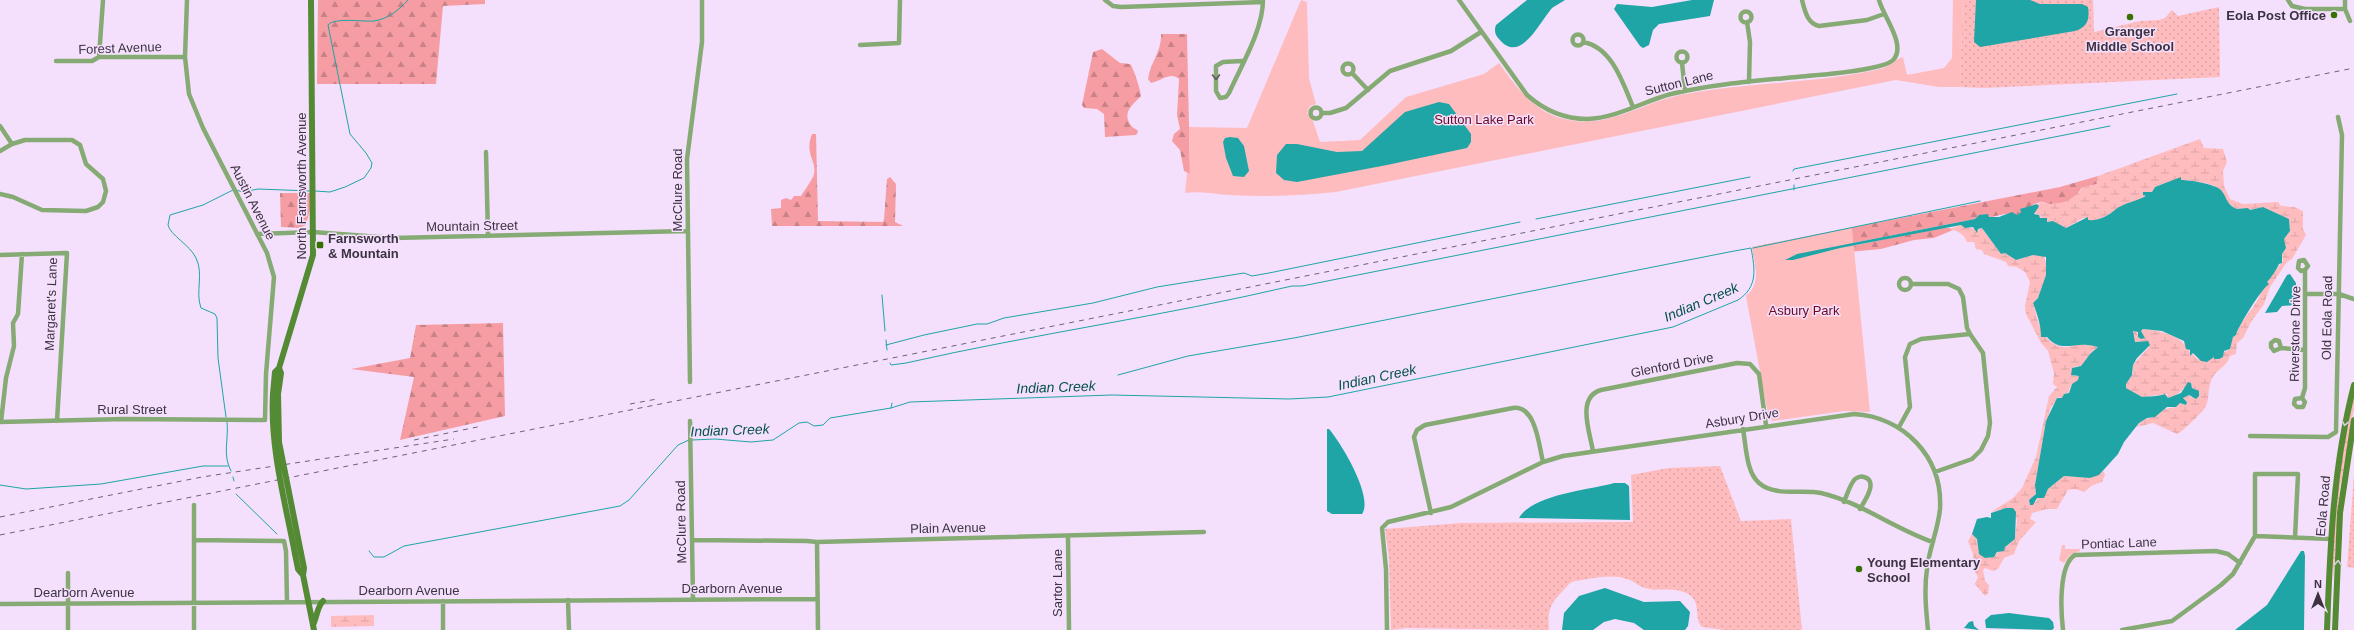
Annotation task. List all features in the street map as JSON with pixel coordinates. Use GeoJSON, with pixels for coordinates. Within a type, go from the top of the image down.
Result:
{"type":"FeatureCollection","features":[{"type":"Feature","properties":{"kind":"main road","name":"North Farnsworth Avenue"},"geometry":{"type":"LineString","coordinates":[[311,0],[313,255],[310,272],[287,336],[279,368],[276,372],[276,394],[272,419],[275,452],[298,553],[298,570],[302,575],[313,627]]}},
{"type":"Feature","properties":{"kind":"main road","name":"Eola Road"},"geometry":{"type":"LineString","coordinates":[[2327,630],[2330,539],[2338,462],[2354,385]]}},
{"type":"Feature","properties":{"kind":"main road","name":"Eola Road"},"geometry":{"type":"LineString","coordinates":[[2335,630],[2340,513],[2347,456],[2354,420]]}},
{"type":"Feature","properties":{"kind":"main road"},"geometry":{"type":"LineString","coordinates":[[313,627],[318,616],[319,605],[323,601]]}},
{"type":"Feature","properties":{"kind":"street"},"geometry":{"type":"LineString","coordinates":[[99,57],[103,0]]}},
{"type":"Feature","properties":{"kind":"street","name":"Austin Avenue"},"geometry":{"type":"LineString","coordinates":[[187,0],[185,57],[189,94],[195,112],[271,263],[275,288],[266,374],[265,420]]}},
{"type":"Feature","properties":{"kind":"street","name":"McClure Road"},"geometry":{"type":"LineString","coordinates":[[690,382],[688,148],[702,42],[702,0]]}},
{"type":"Feature","properties":{"kind":"street"},"geometry":{"type":"LineString","coordinates":[[860,44],[899,42],[900,0]]}},
{"type":"Feature","properties":{"kind":"street"},"geometry":{"type":"LineString","coordinates":[[1105,0],[1113,6],[1120,7],[1263,1],[1261,18],[1229,93],[1226,97],[1220,98],[1216,90],[1216,66],[1223,62],[1242,61]]}},
{"type":"Feature","properties":{"kind":"street","name":"Sutton Lane"},"geometry":{"type":"LineString","coordinates":[[1459,0],[1480,32],[1527,95],[1550,111],[1568,117],[1595,118],[1684,91],[1749,82],[1853,71],[1887,64],[1895,58],[1898,44],[1879,0]]}},
{"type":"Feature","properties":{"kind":"street"},"geometry":{"type":"LineString","coordinates":[[1802,0],[1808,18],[1813,24],[1819,26],[1867,20],[1884,14]]}},
{"type":"Feature","properties":{"kind":"street"},"geometry":{"type":"LineString","coordinates":[[2288,0],[2292,6],[2300,9],[2345,9]]}},
{"type":"Feature","properties":{"kind":"street"},"geometry":{"type":"LineString","coordinates":[[2345,0],[2345,9],[2350,21]]}},
{"type":"Feature","properties":{"kind":"street"},"geometry":{"type":"LineString","coordinates":[[1747,22],[1750,42],[1749,82]]}},
{"type":"Feature","properties":{"kind":"street"},"geometry":{"type":"LineString","coordinates":[[1322,113],[1330,113],[1346,108],[1390,71],[1451,51],[1480,32]]}},
{"type":"Feature","properties":{"kind":"street"},"geometry":{"type":"LineString","coordinates":[[1583,42],[1591,44],[1612,62],[1633,107]]}},
{"type":"Feature","properties":{"kind":"street","name":"Forest Avenue"},"geometry":{"type":"LineString","coordinates":[[56,61],[92,61],[99,57],[185,57]]}},
{"type":"Feature","properties":{"kind":"street"},"geometry":{"type":"LineString","coordinates":[[1682,63],[1684,91]]}},
{"type":"Feature","properties":{"kind":"street"},"geometry":{"type":"LineString","coordinates":[[1352,73],[1368,90]]}},
{"type":"Feature","properties":{"kind":"street","name":"Old Eola Road"},"geometry":{"type":"LineString","coordinates":[[2250,436],[2328,437],[2334,434],[2339,294],[2342,135],[2338,117]]}},
{"type":"Feature","properties":{"kind":"street"},"geometry":{"type":"LineString","coordinates":[[0,126],[12,144]]}},
{"type":"Feature","properties":{"kind":"street"},"geometry":{"type":"LineString","coordinates":[[0,151],[12,144],[25,140],[72,140],[77,142],[86,164],[99,174],[106,186],[103,202],[95,209],[42,210],[13,197],[0,194]]}},
{"type":"Feature","properties":{"kind":"street"},"geometry":{"type":"LineString","coordinates":[[486,152],[488,236]]}},
{"type":"Feature","properties":{"kind":"street","name":"Mountain Street"},"geometry":{"type":"LineString","coordinates":[[257,234],[313,232],[393,238],[688,231]]}},
{"type":"Feature","properties":{"kind":"street","name":"Margaret's Lane"},"geometry":{"type":"LineString","coordinates":[[0,255],[67,253],[57,421]]}},
{"type":"Feature","properties":{"kind":"street"},"geometry":{"type":"LineString","coordinates":[[1,422],[6,378],[14,346],[14,322],[18,314],[22,254]]}},
{"type":"Feature","properties":{"kind":"street","name":"Riverstone Drive"},"geometry":{"type":"LineString","coordinates":[[2302,398],[2305,388],[2307,294],[2305,270]]}},
{"type":"Feature","properties":{"kind":"street"},"geometry":{"type":"LineString","coordinates":[[1911,284],[1951,284],[1959,289],[1963,294],[1967,328],[1983,353],[1990,423],[1988,436],[1981,450],[1972,459],[1935,472]]}},
{"type":"Feature","properties":{"kind":"street"},"geometry":{"type":"LineString","coordinates":[[2307,294],[2339,294],[2354,299]]}},
{"type":"Feature","properties":{"kind":"street"},"geometry":{"type":"LineString","coordinates":[[1899,427],[1910,407],[1906,357],[1910,344],[1921,339],[1970,334]]}},
{"type":"Feature","properties":{"kind":"street"},"geometry":{"type":"LineString","coordinates":[[2281,348],[2305,350]]}},
{"type":"Feature","properties":{"kind":"street","name":"Glenford Drive"},"geometry":{"type":"LineString","coordinates":[[1593,451],[1586,403],[1590,396],[1597,391],[1737,363],[1750,364],[1758,371],[1766,425]]}},
{"type":"Feature","properties":{"kind":"street"},"geometry":{"type":"LineString","coordinates":[[1431,512],[1414,437],[1417,430],[1425,425],[1513,408],[1521,408],[1530,416],[1543,462]]}},
{"type":"Feature","properties":{"kind":"street","name":"Asbury Drive"},"geometry":{"type":"LineString","coordinates":[[1387,630],[1384,526],[1388,522],[1431,512],[1468,500],[1543,462],[1563,456],[1766,425],[1854,414],[1872,416],[1899,427],[1922,449],[1935,472],[1940,504],[1926,578],[1928,630]]}},
{"type":"Feature","properties":{"kind":"street","name":"Rural Street"},"geometry":{"type":"LineString","coordinates":[[1,422],[265,420]]}},
{"type":"Feature","properties":{"kind":"street","name":"McClure Road"},"geometry":{"type":"LineString","coordinates":[[690,421],[693,599]]}},
{"type":"Feature","properties":{"kind":"street"},"geometry":{"type":"LineString","coordinates":[[1743,429],[1750,469],[1758,483],[1772,490],[1816,492],[1844,502],[1907,532],[1933,542]]}},
{"type":"Feature","properties":{"kind":"street"},"geometry":{"type":"LineString","coordinates":[[2122,630],[2131,630],[2163,624],[2182,615],[2221,585],[2240,563],[2255,536],[2255,474],[2298,474],[2295,538]]}},
{"type":"Feature","properties":{"kind":"street"},"geometry":{"type":"LineString","coordinates":[[1844,502],[1854,480],[1859,477],[1866,477],[1870,481],[1871,487],[1860,509]]}},
{"type":"Feature","properties":{"kind":"street"},"geometry":{"type":"LineString","coordinates":[[194,504],[194,630]]}},
{"type":"Feature","properties":{"kind":"street","name":"Plain Avenue"},"geometry":{"type":"LineString","coordinates":[[692,540],[817,542],[1204,532]]}},
{"type":"Feature","properties":{"kind":"street","name":"Sartor Lane"},"geometry":{"type":"LineString","coordinates":[[1068,536],[1069,630]]}},
{"type":"Feature","properties":{"kind":"street"},"geometry":{"type":"LineString","coordinates":[[2255,536],[2330,539]]}},
{"type":"Feature","properties":{"kind":"street"},"geometry":{"type":"LineString","coordinates":[[194,540],[281,540],[286,544],[287,601]]}},
{"type":"Feature","properties":{"kind":"street"},"geometry":{"type":"LineString","coordinates":[[817,542],[818,630]]}},
{"type":"Feature","properties":{"kind":"street","name":"Pontiac Lane"},"geometry":{"type":"LineString","coordinates":[[2063,630],[2060,604],[2066,568],[2069,560],[2075,555],[2216,551],[2228,554],[2240,563]]}},
{"type":"Feature","properties":{"kind":"street"},"geometry":{"type":"LineString","coordinates":[[68,573],[68,630]]}},
{"type":"Feature","properties":{"kind":"street","name":"Dearborn Avenue"},"geometry":{"type":"LineString","coordinates":[[0,604],[287,601],[817,599]]}},
{"type":"Feature","properties":{"kind":"street"},"geometry":{"type":"LineString","coordinates":[[568,600],[569,630]]}},
{"type":"Feature","properties":{"kind":"street"},"geometry":{"type":"LineString","coordinates":[[443,601],[443,630]]}},
{"type":"Feature","properties":{"kind":"green space"},"geometry":{"type":"Polygon","coordinates":[[[318,0],[485,0],[485,4],[443,6],[436,84],[317,84],[318,0]]]}},
{"type":"Feature","properties":{"kind":"green space","name":"Sutton Lake Park"},"geometry":{"type":"Polygon","coordinates":[[[1301,0],[1307,2],[1309,78],[1316,104],[1310,106],[1307,113],[1313,121],[1320,142],[1360,140],[1406,97],[1484,74],[1499,63],[1528,99],[1537,106],[1557,117],[1583,122],[1612,118],[1680,95],[1730,88],[1831,78],[1880,69],[1887,67],[1897,59],[1903,57],[1907,75],[1944,68],[1952,58],[1953,0],[1963,0],[1960,87],[1939,87],[1896,80],[1336,192],[1268,196],[1228,195],[1201,192],[1185,193],[1187,173],[1190,174],[1189,127],[1247,128],[1301,0]]]}},
{"type":"Feature","properties":{"kind":"green space"},"geometry":{"type":"Polygon","coordinates":[[[1963,0],[2093,0],[2094,32],[2140,21],[2159,20],[2165,18],[2172,10],[2178,16],[2219,7],[2220,77],[1983,88],[1960,87],[1963,0]]]}},
{"type":"Feature","properties":{"kind":"green space"},"geometry":{"type":"Polygon","coordinates":[[[1161,34],[1187,34],[1190,174],[1184,171],[1180,150],[1172,141],[1174,134],[1180,129],[1177,115],[1179,79],[1169,76],[1151,83],[1148,79],[1160,46],[1161,34]]]}},
{"type":"Feature","properties":{"kind":"green space"},"geometry":{"type":"Polygon","coordinates":[[[1102,49],[1120,63],[1130,64],[1135,74],[1141,96],[1132,105],[1127,115],[1131,125],[1138,131],[1136,135],[1105,137],[1104,114],[1097,109],[1084,108],[1082,105],[1093,52],[1102,49]]]}},
{"type":"Feature","properties":{"kind":"green space"},"geometry":{"type":"Polygon","coordinates":[[[812,134],[816,134],[818,221],[883,222],[887,179],[890,177],[896,184],[895,222],[903,226],[772,226],[771,209],[781,208],[781,200],[786,198],[791,200],[794,196],[801,196],[814,174],[814,165],[809,147],[812,134]]]}},
{"type":"Feature","properties":{"kind":"green space"},"geometry":{"type":"Polygon","coordinates":[[[2200,139],[2204,148],[2223,149],[2227,162],[2223,171],[2224,186],[2230,199],[2243,204],[2278,202],[2281,206],[2294,207],[2303,211],[2303,229],[2306,235],[2292,259],[2287,262],[2270,287],[2264,304],[2251,322],[2243,338],[2237,343],[2236,354],[2230,356],[2227,363],[2217,371],[2213,377],[2210,384],[2206,406],[2197,417],[2177,434],[2153,423],[2136,427],[2144,419],[2155,417],[2165,409],[2176,407],[2180,403],[2186,405],[2187,402],[2183,398],[2189,395],[2191,398],[2197,390],[2192,388],[2191,384],[2173,397],[2168,398],[2167,394],[2142,397],[2126,388],[2126,384],[2133,373],[2133,365],[2149,347],[2148,341],[2135,342],[2132,332],[2136,331],[2138,335],[2143,335],[2141,332],[2143,329],[2172,335],[2183,343],[2192,356],[2192,353],[2196,358],[2203,361],[2229,350],[2233,337],[2236,335],[2240,325],[2267,285],[2266,282],[2283,261],[2282,254],[2286,248],[2284,239],[2290,231],[2289,219],[2263,207],[2242,210],[2228,203],[2215,186],[2181,180],[2181,178],[2155,187],[2152,192],[2144,195],[2146,196],[2124,205],[2101,218],[2096,220],[2087,220],[2083,218],[2066,228],[2057,225],[2055,221],[2047,222],[2034,212],[2040,202],[2050,204],[2066,202],[2080,192],[2081,188],[2097,184],[2098,176],[2200,139]]]}},
{"type":"Feature","properties":{"kind":"green space"},"geometry":{"type":"Polygon","coordinates":[[[2098,176],[2097,184],[2081,188],[2076,196],[2063,203],[2049,204],[2040,202],[2030,206],[2017,215],[2005,214],[1991,217],[1979,215],[1975,219],[1853,243],[1854,246],[1941,228],[1950,228],[1953,230],[1934,238],[1914,240],[1881,249],[1848,252],[1746,296],[1751,291],[1756,280],[1756,267],[1752,247],[2060,187],[2098,176]]]}},
{"type":"Feature","properties":{"kind":"green space"},"geometry":{"type":"Polygon","coordinates":[[[280,193],[310,193],[310,210],[306,225],[298,228],[281,227],[280,193]]]}},
{"type":"Feature","properties":{"kind":"green space"},"geometry":{"type":"Polygon","coordinates":[[[1961,225],[1978,230],[1982,228],[2001,254],[2005,253],[2016,260],[2033,255],[2044,256],[2048,270],[2038,298],[2033,303],[2041,330],[2050,341],[2063,347],[2081,344],[2099,346],[2090,354],[2081,366],[2073,367],[2071,373],[2074,376],[2079,376],[2078,380],[2071,385],[2068,393],[2065,393],[2062,398],[2058,397],[2050,409],[2048,419],[2046,421],[2035,485],[2036,494],[2029,500],[2029,503],[2036,502],[2038,497],[2042,498],[2048,489],[2064,476],[2090,478],[2104,471],[2105,475],[2102,482],[2093,485],[2084,492],[2075,489],[2068,490],[2057,509],[2047,509],[2032,513],[2030,519],[2036,522],[2019,541],[2014,554],[2004,558],[1998,569],[1993,571],[1985,568],[1983,570],[1985,581],[1989,585],[1988,593],[1985,596],[1975,584],[1978,577],[1974,570],[1973,554],[1968,541],[1972,534],[1976,536],[1978,548],[1987,558],[1995,556],[1999,551],[2003,551],[2005,547],[2015,539],[2017,520],[2013,510],[2007,508],[1991,512],[2013,498],[2022,488],[2036,457],[2049,396],[2057,387],[2053,384],[2054,373],[2048,351],[2041,343],[2026,314],[2025,306],[2030,282],[2025,272],[2017,267],[2008,266],[2006,262],[1984,254],[1982,250],[1976,249],[1974,242],[1967,242],[1960,233],[1950,229],[1961,225]]]}},
{"type":"Feature","properties":{"kind":"green space","name":"Asbury Park"},"geometry":{"type":"Polygon","coordinates":[[[1852,228],[1870,412],[1844,411],[1772,421],[1768,415],[1746,296],[1751,291],[1756,280],[1756,267],[1752,247],[1852,228]]]}},
{"type":"Feature","properties":{"kind":"green space"},"geometry":{"type":"Polygon","coordinates":[[[503,323],[505,416],[400,440],[414,377],[351,369],[410,358],[416,325],[503,323]]]}},
{"type":"Feature","properties":{"kind":"green space"},"geometry":{"type":"Polygon","coordinates":[[[2354,396],[2354,408],[2340,489],[2333,582],[2333,532],[2342,454],[2354,396]]]}},
{"type":"Feature","properties":{"kind":"green space"},"geometry":{"type":"Polygon","coordinates":[[[1720,466],[1741,521],[1791,519],[1802,630],[1724,630],[1702,627],[1698,620],[1696,604],[1691,596],[1686,593],[1676,590],[1646,588],[1621,577],[1608,576],[1570,583],[1552,604],[1549,614],[1549,630],[1406,628],[1391,630],[1389,559],[1385,529],[1461,523],[1633,522],[1631,475],[1668,468],[1720,466]]]}},
{"type":"Feature","properties":{"kind":"green space"},"geometry":{"type":"Polygon","coordinates":[[[2354,475],[2354,568],[2347,567],[2354,475]]]}},
{"type":"Feature","properties":{"kind":"green space"},"geometry":{"type":"Polygon","coordinates":[[[2062,545],[2065,545],[2065,549],[2080,549],[2080,551],[2070,555],[2064,563],[2059,560],[2062,545]]]}},
{"type":"Feature","properties":{"kind":"green space"},"geometry":{"type":"Polygon","coordinates":[[[374,615],[374,626],[331,627],[331,616],[374,615]]]}},
{"type":"Feature","properties":{"kind":"shaded area"},"geometry":{"type":"Polygon","coordinates":[[[1527,0],[1565,0],[1552,8],[1535,31],[1522,45],[1514,47],[1507,46],[1497,36],[1495,31],[1496,25],[1527,0]]]}},
{"type":"Feature","properties":{"kind":"shaded area"},"geometry":{"type":"Polygon","coordinates":[[[1692,0],[1714,0],[1710,16],[1659,24],[1653,30],[1649,45],[1643,48],[1640,46],[1614,9],[1617,4],[1652,7],[1692,0]]]}},
{"type":"Feature","properties":{"kind":"shaded area"},"geometry":{"type":"Polygon","coordinates":[[[1976,0],[2030,0],[2040,4],[2082,4],[2088,7],[2088,19],[2085,25],[2075,31],[1980,47],[1974,42],[1976,0]]]}},
{"type":"Feature","properties":{"kind":"shaded area"},"geometry":{"type":"Polygon","coordinates":[[[1439,102],[1449,104],[1471,134],[1471,142],[1467,148],[1297,182],[1284,180],[1276,173],[1277,155],[1286,144],[1297,144],[1337,152],[1362,151],[1405,112],[1439,102]]]}},
{"type":"Feature","properties":{"kind":"shaded area"},"geometry":{"type":"Polygon","coordinates":[[[1225,138],[1238,138],[1244,146],[1249,171],[1244,177],[1233,176],[1226,158],[1223,142],[1225,138]]]}},
{"type":"Feature","properties":{"kind":"shaded area"},"geometry":{"type":"Polygon","coordinates":[[[2181,177],[2181,180],[2202,183],[2218,188],[2221,190],[2227,201],[2237,209],[2248,208],[2250,210],[2263,207],[2289,219],[2290,231],[2284,239],[2286,248],[2282,254],[2282,263],[2279,264],[2267,282],[2269,284],[2256,299],[2236,335],[2233,337],[2230,349],[2224,351],[2223,357],[2219,359],[2214,359],[2214,357],[2207,362],[2201,361],[2193,353],[2190,356],[2190,350],[2186,349],[2184,341],[2162,331],[2143,329],[2141,331],[2145,338],[2141,339],[2138,337],[2138,332],[2133,331],[2135,342],[2148,341],[2150,345],[2137,358],[2133,365],[2132,375],[2126,384],[2126,388],[2142,397],[2165,394],[2168,398],[2181,393],[2188,382],[2191,383],[2192,388],[2199,391],[2199,396],[2196,399],[2189,395],[2183,398],[2187,402],[2186,405],[2180,403],[2176,407],[2167,407],[2155,417],[2147,418],[2139,423],[2124,442],[2118,454],[2099,475],[2090,478],[2064,476],[2048,489],[2044,498],[2037,498],[2033,505],[2030,505],[2029,500],[2036,494],[2035,485],[2046,421],[2057,398],[2062,398],[2064,394],[2069,393],[2072,384],[2078,380],[2079,376],[2071,375],[2072,368],[2081,366],[2090,354],[2098,347],[2084,345],[2062,346],[2054,343],[2047,337],[2041,337],[2040,323],[2033,303],[2038,298],[2046,275],[2046,257],[2033,255],[2016,260],[2005,253],[2001,254],[1982,228],[1978,229],[1977,233],[1973,227],[1965,228],[1961,225],[1840,248],[1793,260],[1785,260],[1797,254],[1975,219],[1979,215],[1988,214],[1989,217],[1999,217],[2012,212],[2017,215],[2021,212],[2020,209],[2037,204],[2039,206],[2034,214],[2039,215],[2040,218],[2047,218],[2047,222],[2053,221],[2066,228],[2088,217],[2088,220],[2103,218],[2119,207],[2146,196],[2143,195],[2143,192],[2152,192],[2155,187],[2181,177]]]}},
{"type":"Feature","properties":{"kind":"shaded area"},"geometry":{"type":"Polygon","coordinates":[[[2290,274],[2296,283],[2295,305],[2282,306],[2277,312],[2265,313],[2287,275],[2290,274]]]}},
{"type":"Feature","properties":{"kind":"shaded area"},"geometry":{"type":"Polygon","coordinates":[[[1327,429],[1329,429],[1341,446],[1360,483],[1365,506],[1362,514],[1332,514],[1327,511],[1327,429]]]}},
{"type":"Feature","properties":{"kind":"shaded area"},"geometry":{"type":"Polygon","coordinates":[[[1614,483],[1625,483],[1629,486],[1630,520],[1519,518],[1526,510],[1536,503],[1549,498],[1614,483]]]}},
{"type":"Feature","properties":{"kind":"shaded area"},"geometry":{"type":"Polygon","coordinates":[[[2006,508],[2013,508],[2016,512],[2015,539],[2005,547],[2004,551],[1997,552],[1994,557],[1985,558],[1979,554],[1977,539],[1972,534],[1977,519],[1987,517],[1991,518],[1991,513],[2006,508]]]}},
{"type":"Feature","properties":{"kind":"shaded area"},"geometry":{"type":"Polygon","coordinates":[[[2301,551],[2304,551],[2305,556],[2304,630],[2235,630],[2267,605],[2301,551]]]}},
{"type":"Feature","properties":{"kind":"shaded area"},"geometry":{"type":"Polygon","coordinates":[[[1605,588],[1644,602],[1680,601],[1690,612],[1688,626],[1685,630],[1644,630],[1634,623],[1615,619],[1604,622],[1593,630],[1562,630],[1564,613],[1579,596],[1605,588]]]}},
{"type":"Feature","properties":{"kind":"shaded area"},"geometry":{"type":"Polygon","coordinates":[[[2009,613],[2049,618],[2053,622],[2054,628],[2052,630],[1986,628],[1985,620],[1991,615],[2009,613]]]}},
{"type":"Feature","properties":{"kind":"shaded area"},"geometry":{"type":"Polygon","coordinates":[[[1973,621],[1974,626],[1979,630],[1964,628],[1969,622],[1973,621]]]}},
{"type":"Feature","properties":{"kind":"waterway"},"geometry":{"type":"LineString","coordinates":[[315,191],[330,192],[364,178],[371,168],[372,163],[366,153],[350,134],[328,25],[343,20],[379,20],[393,14],[408,0]]}},
{"type":"Feature","properties":{"kind":"waterway"},"geometry":{"type":"LineString","coordinates":[[1793,171],[1794,169],[2177,94]]}},
{"type":"Feature","properties":{"kind":"waterway"},"geometry":{"type":"LineString","coordinates":[[890,363],[891,365],[906,363],[1002,343],[1196,307],[1292,286],[1302,286],[2110,126]]}},
{"type":"Feature","properties":{"kind":"waterway"},"geometry":{"type":"LineString","coordinates":[[1536,219],[1750,177]]}},
{"type":"Feature","properties":{"kind":"waterway"},"geometry":{"type":"LineString","coordinates":[[1794,185],[1794,190]]}},
{"type":"Feature","properties":{"kind":"waterway"},"geometry":{"type":"LineString","coordinates":[[236,190],[243,192],[258,189],[310,191]]}},
{"type":"Feature","properties":{"kind":"waterway"},"geometry":{"type":"LineString","coordinates":[[226,417],[218,358],[217,318],[215,314],[201,308],[199,302],[200,277],[196,258],[193,253],[172,233],[168,225],[170,215],[203,205],[233,190]]}},
{"type":"Feature","properties":{"kind":"waterway"},"geometry":{"type":"LineString","coordinates":[[1753,248],[1980,201]]}},
{"type":"Feature","properties":{"kind":"waterway"},"geometry":{"type":"LineString","coordinates":[[886,345],[924,335],[977,324],[987,324],[1004,318],[1093,303],[1157,287],[1244,273],[1252,276],[1269,273],[1520,222]]}},
{"type":"Feature","properties":{"kind":"waterway","name":"Indian Creek"},"geometry":{"type":"LineString","coordinates":[[692,440],[715,439],[751,442],[773,440],[799,423],[807,422],[814,426],[823,425],[830,418],[891,408],[910,402],[1112,395],[1289,399],[1328,397],[1673,327],[1738,300],[1744,295],[1749,289],[1754,277],[1751,248],[1294,338],[1188,356],[1118,375]]}},
{"type":"Feature","properties":{"kind":"waterway"},"geometry":{"type":"LineString","coordinates":[[882,295],[885,331]]}},
{"type":"Feature","properties":{"kind":"waterway"},"geometry":{"type":"LineString","coordinates":[[886,340],[887,350]]}},
{"type":"Feature","properties":{"kind":"waterway","name":"Indian Creek"},"geometry":{"type":"LineString","coordinates":[[891,408],[892,403]]}},
{"type":"Feature","properties":{"kind":"waterway"},"geometry":{"type":"LineString","coordinates":[[227,422],[226,453],[228,465],[231,471]]}},
{"type":"Feature","properties":{"kind":"waterway","name":"Indian Creek"},"geometry":{"type":"LineString","coordinates":[[369,551],[374,557],[384,557],[404,546],[620,506],[629,500],[678,445],[689,440]]}},
{"type":"Feature","properties":{"kind":"waterway"},"geometry":{"type":"LineString","coordinates":[[0,485],[26,489],[101,484],[203,466],[228,466]]}},
{"type":"Feature","properties":{"kind":"waterway"},"geometry":{"type":"LineString","coordinates":[[233,477],[234,481]]}},
{"type":"Feature","properties":{"kind":"waterway"},"geometry":{"type":"LineString","coordinates":[[236,494],[277,534]]}},
{"type":"Feature","properties":{"kind":"railway"},"geometry":{"type":"LineString","coordinates":[[0,535],[2354,68]]}},
{"type":"Feature","properties":{"kind":"railway"},"geometry":{"type":"LineString","coordinates":[[630,404],[657,399]]}},
{"type":"Feature","properties":{"kind":"railway"},"geometry":{"type":"LineString","coordinates":[[414,440],[482,426]]}},
{"type":"Feature","properties":{"kind":"railway"},"geometry":{"type":"LineString","coordinates":[[0,517],[202,477],[454,439]]}},
{"type":"Feature","properties":{"kind":"place","name":"Eola Post Office"},"geometry":{"type":"Point","coordinates":[2334,15]}},
{"type":"Feature","properties":{"kind":"place","name":"Granger Middle School"},"geometry":{"type":"Point","coordinates":[2130,17]}},
{"type":"Feature","properties":{"kind":"place","name":"Farnsworth & Mountain"},"geometry":{"type":"Point","coordinates":[320,245]}},
{"type":"Feature","properties":{"kind":"place","name":"Young Elementary School"},"geometry":{"type":"Point","coordinates":[1859,569]}}]}
